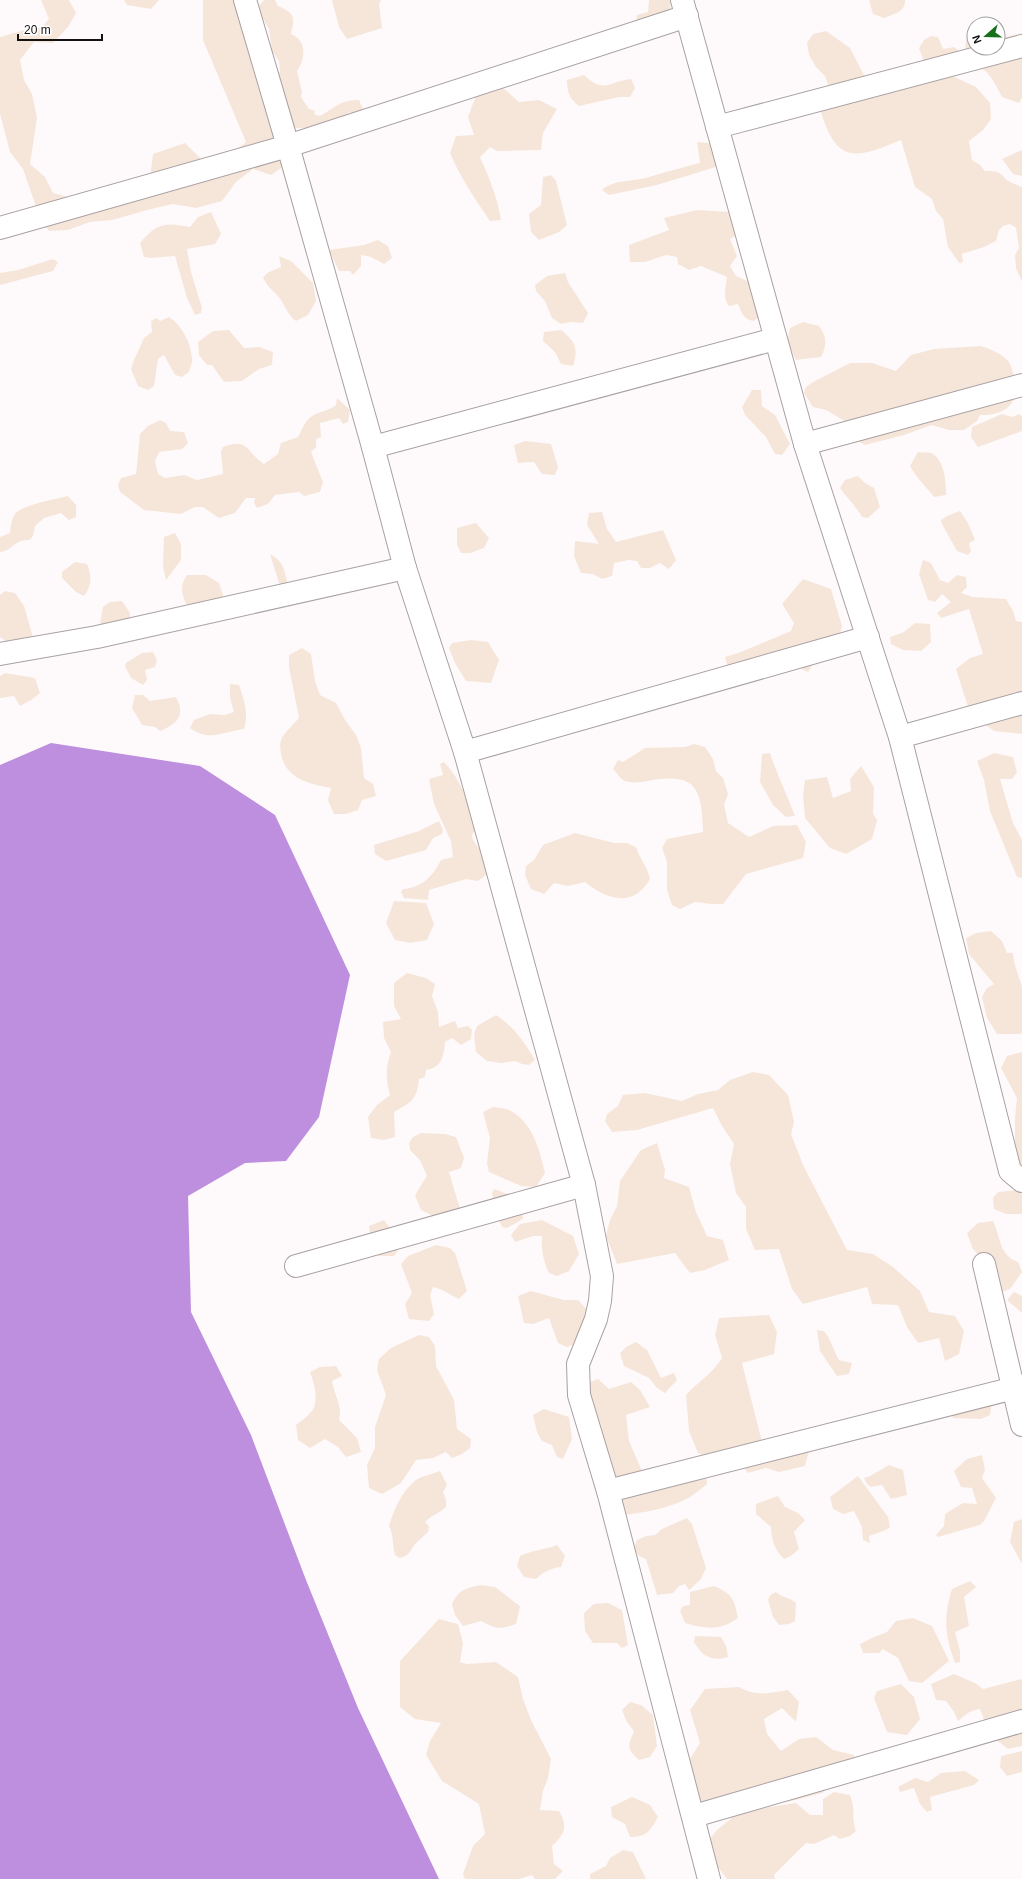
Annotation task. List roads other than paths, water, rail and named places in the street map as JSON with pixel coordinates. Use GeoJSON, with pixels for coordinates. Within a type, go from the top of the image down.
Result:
{"type":"FeatureCollection","features":[{"type":"Feature","properties":{"kind":"street"},"geometry":{"type":"LineString","coordinates":[[245,0],[374,447],[405,568],[465,752],[584,1185],[602,1276],[600,1301],[596,1319],[578,1364],[579,1395],[608,1491],[694,1816],[709,1879]]}},
{"type":"Feature","properties":{"kind":"street"},"geometry":{"type":"LineString","coordinates":[[0,228],[288,146],[684,8],[805,444],[900,737],[1010,1170],[1022,1181]]}},
{"type":"Feature","properties":{"kind":"street"},"geometry":{"type":"LineString","coordinates":[[717,127],[1022,46]]}},
{"type":"Feature","properties":{"kind":"street"},"geometry":{"type":"LineString","coordinates":[[374,447],[775,339]]}},
{"type":"Feature","properties":{"kind":"street"},"geometry":{"type":"LineString","coordinates":[[805,444],[1022,386]]}},
{"type":"Feature","properties":{"kind":"street"},"geometry":{"type":"LineString","coordinates":[[0,654],[97,636],[405,568]]}},
{"type":"Feature","properties":{"kind":"street"},"geometry":{"type":"LineString","coordinates":[[465,752],[868,637]]}},
{"type":"Feature","properties":{"kind":"street"},"geometry":{"type":"LineString","coordinates":[[900,737],[1022,703]]}},
{"type":"Feature","properties":{"kind":"street"},"geometry":{"type":"LineString","coordinates":[[296,1266],[584,1185]]}},
{"type":"Feature","properties":{"kind":"street"},"geometry":{"type":"LineString","coordinates":[[984,1264],[1017,1387],[1022,1425]]}},
{"type":"Feature","properties":{"kind":"street"},"geometry":{"type":"LineString","coordinates":[[608,1491],[1017,1387]]}},
{"type":"Feature","properties":{"kind":"street"},"geometry":{"type":"LineString","coordinates":[[694,1816],[1022,1720]]}}]}
